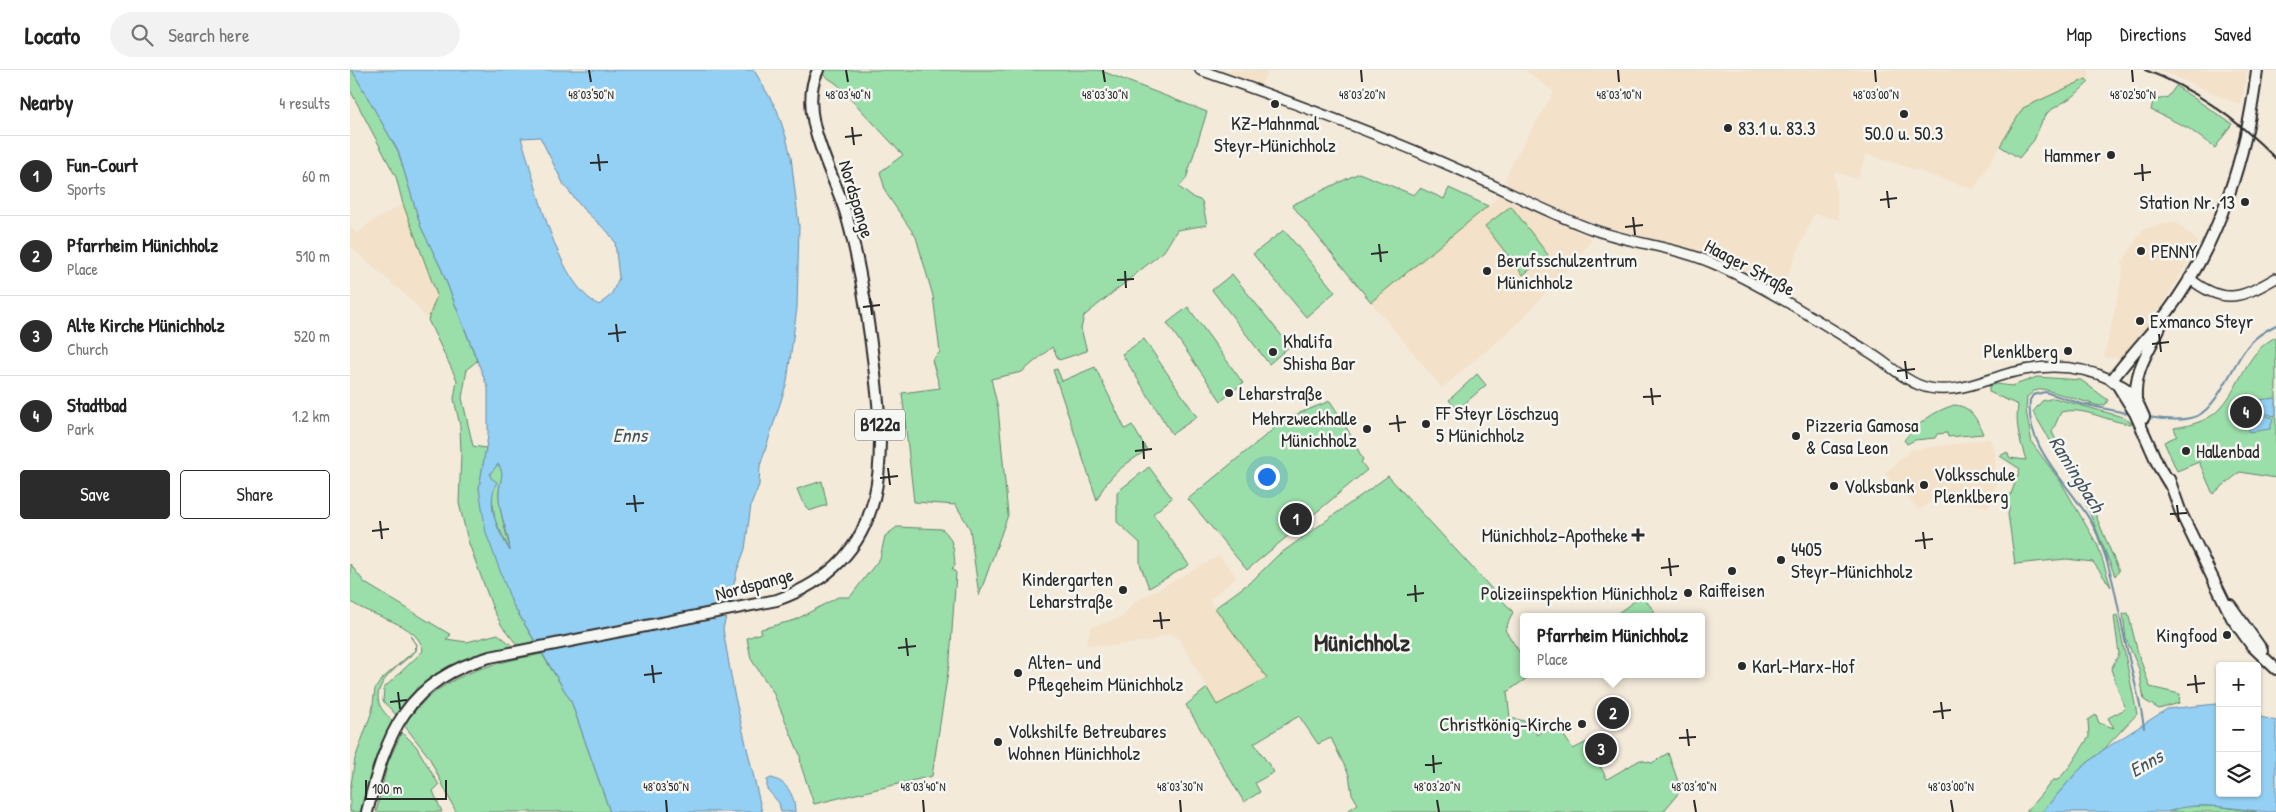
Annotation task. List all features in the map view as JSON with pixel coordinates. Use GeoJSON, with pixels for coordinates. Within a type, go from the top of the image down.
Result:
{"type":"FeatureCollection","features":[{"type":"Feature","properties":{"kind":"main road","name":"Nordspange"},"geometry":{"type":"LineString","coordinates":[[367,812],[386,744],[400,719],[412,703],[427,689],[451,672],[478,661],[511,653],[758,605],[805,588],[843,559],[865,525],[876,496],[879,478],[880,441],[877,392],[860,275],[846,214],[811,111],[810,92],[818,70]]}},
{"type":"Feature","properties":{"kind":"main road","name":"Haager Straße"},"geometry":{"type":"LineString","coordinates":[[1200,70],[1427,156],[1599,232],[1703,258],[1746,280],[1857,345],[1917,384],[1936,389],[1956,389],[2012,372],[2052,367],[2089,372],[2115,382]]}},
{"type":"Feature","properties":{"kind":"main road"},"geometry":{"type":"LineString","coordinates":[[2115,382],[2166,313],[2189,278],[2207,245],[2229,193],[2248,126],[2257,70]]}},
{"type":"Feature","properties":{"kind":"main road"},"geometry":{"type":"LineString","coordinates":[[2189,278],[2210,291],[2231,297],[2245,295],[2276,278]]}},
{"type":"Feature","properties":{"kind":"main road"},"geometry":{"type":"LineString","coordinates":[[2115,382],[2127,381],[2139,366],[2156,338],[2166,313]]}},
{"type":"Feature","properties":{"kind":"main road"},"geometry":{"type":"LineString","coordinates":[[2131,399],[2139,366]]}},
{"type":"Feature","properties":{"kind":"main road"},"geometry":{"type":"LineString","coordinates":[[2115,382],[2127,389],[2164,465],[2170,485],[2192,536],[2222,594],[2257,641],[2264,656],[2276,670]]}},
{"type":"Feature","properties":{"kind":"shaded area"},"geometry":{"type":"Polygon","coordinates":[[[1213,70],[1269,70],[1260,85],[1213,70]]]}},
{"type":"Feature","properties":{"kind":"shaded area"},"geometry":{"type":"Polygon","coordinates":[[[1525,70],[2089,70],[2089,79],[2023,108],[1974,189],[1866,154],[1858,179],[1834,172],[1839,220],[1814,214],[1779,294],[1711,256],[1685,247],[1589,223],[1507,185],[1505,179],[1515,158],[1554,92],[1525,70]]]}},
{"type":"Feature","properties":{"kind":"shaded area"},"geometry":{"type":"Polygon","coordinates":[[[2160,70],[2247,70],[2241,105],[2160,70]]]}},
{"type":"Feature","properties":{"kind":"shaded area","name":"Berufsschulzentrum Münichholz"},"geometry":{"type":"Polygon","coordinates":[[[1499,196],[1593,239],[1520,322],[1442,388],[1371,302],[1499,196]]]}},
{"type":"Feature","properties":{"kind":"shaded area"},"geometry":{"type":"Polygon","coordinates":[[[403,204],[437,295],[428,320],[414,303],[350,246],[350,225],[357,234],[368,224],[403,204]]]}},
{"type":"Feature","properties":{"kind":"shaded area"},"geometry":{"type":"Polygon","coordinates":[[[2176,222],[2198,242],[2162,307],[2120,359],[2104,357],[2119,291],[2123,270],[2122,263],[2143,229],[2176,222]]]}},
{"type":"Feature","properties":{"kind":"shaded area"},"geometry":{"type":"Polygon","coordinates":[[[1989,439],[1995,450],[1996,484],[1989,507],[1937,497],[1919,510],[1885,474],[1911,450],[1989,439]]]}},
{"type":"Feature","properties":{"kind":"shaded area"},"geometry":{"type":"Polygon","coordinates":[[[1219,556],[1237,577],[1209,600],[1267,678],[1217,705],[1179,639],[1170,633],[1150,641],[1110,646],[1086,644],[1091,627],[1121,618],[1135,602],[1219,556]]]}},
{"type":"Feature","properties":{"kind":"green space"},"geometry":{"type":"Polygon","coordinates":[[[350,70],[352,70],[398,151],[421,227],[441,268],[477,361],[467,369],[462,398],[473,446],[486,448],[479,489],[512,603],[535,642],[518,646],[502,626],[493,609],[468,541],[459,503],[460,426],[454,399],[457,380],[428,320],[437,295],[403,204],[396,177],[350,90],[350,70]]]}},
{"type":"Feature","properties":{"kind":"green space"},"geometry":{"type":"Polygon","coordinates":[[[816,70],[1099,70],[1207,112],[1186,179],[1179,187],[1192,197],[1202,201],[1207,225],[1177,230],[1164,251],[1084,316],[1081,329],[1087,351],[1059,360],[1052,347],[1022,372],[991,379],[998,408],[1008,515],[979,596],[970,529],[956,505],[914,502],[902,393],[940,388],[932,360],[940,352],[933,296],[916,237],[886,193],[880,172],[903,155],[837,84],[816,70]]]}},
{"type":"Feature","properties":{"kind":"green space"},"geometry":{"type":"Polygon","coordinates":[[[2086,79],[2089,82],[2075,95],[2048,112],[2034,140],[2019,158],[2000,146],[2023,108],[2086,79]]]}},
{"type":"Feature","properties":{"kind":"green space"},"geometry":{"type":"Polygon","coordinates":[[[2176,86],[2232,124],[2215,148],[2188,128],[2151,110],[2153,101],[2168,97],[2176,86]]]}},
{"type":"Feature","properties":{"kind":"green space"},"geometry":{"type":"Polygon","coordinates":[[[1359,173],[1414,195],[1420,188],[1444,199],[1449,188],[1488,206],[1371,302],[1292,205],[1359,173]]]}},
{"type":"Feature","properties":{"kind":"green space"},"geometry":{"type":"Polygon","coordinates":[[[1511,206],[1548,255],[1523,275],[1485,226],[1511,206]]]}},
{"type":"Feature","properties":{"kind":"green space"},"geometry":{"type":"Polygon","coordinates":[[[1284,230],[1335,292],[1306,317],[1253,254],[1284,230]]]}},
{"type":"Feature","properties":{"kind":"green space"},"geometry":{"type":"Polygon","coordinates":[[[1232,274],[1290,346],[1269,364],[1212,290],[1232,274]]]}},
{"type":"Feature","properties":{"kind":"green space"},"geometry":{"type":"Polygon","coordinates":[[[1188,307],[1243,383],[1221,401],[1167,323],[1188,307]]]}},
{"type":"Feature","properties":{"kind":"green space"},"geometry":{"type":"Polygon","coordinates":[[[2276,337],[2276,478],[2240,472],[2213,494],[2199,462],[2177,471],[2164,442],[2177,436],[2174,428],[2202,421],[2221,407],[2255,354],[2264,344],[2276,337]]]}},
{"type":"Feature","properties":{"kind":"green space"},"geometry":{"type":"Polygon","coordinates":[[[1144,339],[1197,417],[1172,434],[1122,354],[1144,339]]]}},
{"type":"Feature","properties":{"kind":"green space"},"geometry":{"type":"Polygon","coordinates":[[[1095,367],[1125,429],[1132,425],[1147,450],[1111,477],[1097,500],[1053,370],[1057,369],[1062,381],[1095,367]]]}},
{"type":"Feature","properties":{"kind":"green space"},"geometry":{"type":"Polygon","coordinates":[[[1477,374],[1486,385],[1457,410],[1449,400],[1477,374]]]}},
{"type":"Feature","properties":{"kind":"green space"},"geometry":{"type":"Polygon","coordinates":[[[2037,377],[2081,380],[2108,400],[2105,405],[2099,406],[2043,389],[2034,391],[2027,397],[2026,410],[2032,443],[2061,482],[2098,546],[2111,587],[2093,562],[2066,559],[2015,564],[2008,514],[2010,506],[2007,505],[2020,469],[2000,456],[2007,452],[2010,458],[2026,460],[2020,440],[2018,405],[1989,392],[1989,386],[1996,384],[2012,386],[2037,377]]]}},
{"type":"Feature","properties":{"kind":"green space"},"geometry":{"type":"Polygon","coordinates":[[[2054,398],[2123,417],[2133,424],[2079,411],[2070,411],[2061,412],[2052,432],[2071,469],[2083,485],[2119,571],[2115,576],[2082,494],[2033,412],[2042,401],[2054,398]]]}},
{"type":"Feature","properties":{"kind":"green space"},"geometry":{"type":"Polygon","coordinates":[[[1330,401],[1352,438],[1363,460],[1361,462],[1367,470],[1247,570],[1188,499],[1287,418],[1330,401]]]}},
{"type":"Feature","properties":{"kind":"green space"},"geometry":{"type":"Polygon","coordinates":[[[1954,405],[1965,408],[1973,414],[1983,434],[1948,437],[1947,433],[1937,434],[1935,438],[1915,440],[1907,444],[1904,440],[1921,423],[1939,411],[1954,405]]]}},
{"type":"Feature","properties":{"kind":"green space"},"geometry":{"type":"Polygon","coordinates":[[[498,464],[502,472],[499,494],[500,509],[511,553],[495,520],[489,474],[498,464]]]}},
{"type":"Feature","properties":{"kind":"green space"},"geometry":{"type":"Polygon","coordinates":[[[1149,467],[1172,498],[1153,514],[1189,565],[1149,588],[1140,564],[1140,543],[1117,522],[1117,492],[1149,467]]]}},
{"type":"Feature","properties":{"kind":"green space"},"geometry":{"type":"Polygon","coordinates":[[[1388,476],[1513,612],[1505,630],[1520,653],[1520,678],[1527,678],[1507,692],[1510,718],[1530,722],[1537,735],[1554,721],[1573,749],[1587,742],[1607,779],[1640,760],[1652,763],[1668,753],[1681,790],[1663,812],[1346,812],[1358,804],[1352,794],[1349,775],[1331,738],[1318,744],[1299,716],[1254,743],[1274,772],[1255,783],[1260,792],[1244,802],[1186,705],[1207,688],[1217,705],[1267,678],[1215,608],[1253,580],[1277,556],[1388,476]]]}},
{"type":"Feature","properties":{"kind":"green space"},"geometry":{"type":"Polygon","coordinates":[[[822,481],[827,505],[809,511],[797,489],[822,481]]]}},
{"type":"Feature","properties":{"kind":"green space"},"geometry":{"type":"Polygon","coordinates":[[[897,527],[942,529],[949,537],[954,551],[955,566],[952,568],[956,573],[950,659],[932,776],[814,804],[801,766],[800,755],[773,692],[751,659],[747,638],[761,633],[761,629],[795,620],[838,597],[850,597],[880,558],[885,536],[897,527]]]}},
{"type":"Feature","properties":{"kind":"green space"},"geometry":{"type":"Polygon","coordinates":[[[350,564],[365,583],[451,635],[446,639],[467,642],[498,634],[514,647],[471,659],[397,716],[383,701],[384,688],[423,651],[420,641],[404,627],[358,607],[350,601],[350,564]]]}},
{"type":"Feature","properties":{"kind":"green space"},"geometry":{"type":"Polygon","coordinates":[[[1642,596],[1655,612],[1654,613],[1618,613],[1642,596]]]}},
{"type":"Feature","properties":{"kind":"green space"},"geometry":{"type":"Polygon","coordinates":[[[2128,613],[2138,653],[2150,687],[2180,694],[2179,703],[2159,709],[2144,700],[2139,669],[2126,639],[2123,614],[2128,613]]]}},
{"type":"Feature","properties":{"kind":"green space"},"geometry":{"type":"Polygon","coordinates":[[[2117,615],[2137,714],[2103,750],[2078,771],[2042,812],[2026,812],[2053,780],[2058,780],[2070,766],[2089,737],[2088,720],[2096,715],[2099,723],[2114,728],[2108,718],[2125,709],[2111,669],[2119,654],[2114,616],[2117,615]]]}},
{"type":"Feature","properties":{"kind":"green space"},"geometry":{"type":"Polygon","coordinates":[[[410,636],[417,644],[416,651],[384,680],[378,695],[380,706],[393,722],[378,754],[363,812],[350,812],[350,791],[355,759],[372,711],[375,689],[382,679],[415,650],[416,645],[410,636]]]}},
{"type":"Feature","properties":{"kind":"green space"},"geometry":{"type":"Polygon","coordinates":[[[542,654],[571,701],[610,812],[456,812],[429,757],[404,725],[417,708],[432,695],[465,675],[502,662],[542,654]]]}},
{"type":"Feature","properties":{"kind":"green space"},"geometry":{"type":"Polygon","coordinates":[[[402,732],[416,746],[439,785],[433,791],[442,812],[376,812],[388,762],[402,732]]]}},
{"type":"Feature","properties":{"kind":"green space"},"geometry":{"type":"Polygon","coordinates":[[[2182,806],[2215,806],[2257,812],[2168,812],[2182,806]]]}},
{"type":"Feature","properties":{"kind":"water","name":"Enns"},"geometry":{"type":"Polygon","coordinates":[[[352,70],[754,70],[777,110],[791,157],[799,226],[797,308],[787,382],[760,466],[759,485],[751,505],[745,549],[737,571],[723,629],[734,693],[762,812],[610,812],[571,701],[512,603],[486,533],[479,488],[488,436],[488,388],[441,268],[421,227],[398,151],[352,70]],[[540,137],[521,138],[541,205],[559,254],[570,276],[584,293],[599,305],[611,295],[619,278],[615,242],[608,232],[583,209],[564,185],[540,137]],[[498,464],[490,474],[491,478],[497,482],[492,499],[494,518],[510,551],[500,508],[499,493],[502,471],[498,464]]]}},
{"type":"Feature","properties":{"kind":"water"},"geometry":{"type":"Polygon","coordinates":[[[2276,398],[2276,414],[2274,416],[2257,411],[2259,400],[2276,398]]]}},
{"type":"Feature","properties":{"kind":"water"},"geometry":{"type":"Polygon","coordinates":[[[2256,413],[2273,418],[2270,429],[2250,432],[2246,423],[2256,413]]]}},
{"type":"Feature","properties":{"kind":"water"},"geometry":{"type":"Polygon","coordinates":[[[2216,704],[2216,797],[2261,797],[2261,717],[2276,721],[2276,812],[2194,806],[2168,812],[2042,812],[2078,771],[2103,750],[2167,709],[2216,704]]]}},
{"type":"Feature","properties":{"kind":"water"},"geometry":{"type":"Polygon","coordinates":[[[771,778],[782,782],[789,790],[794,800],[795,812],[781,812],[779,803],[767,789],[767,780],[771,778]]]}},
{"type":"Feature","properties":{"kind":"pier"},"geometry":{"type":"Polygon","coordinates":[[[732,605],[729,617],[539,654],[532,644],[732,605]]]}},
{"type":"Feature","properties":{"kind":"waterway","name":"Ramingbach"},"geometry":{"type":"LineString","coordinates":[[2148,417],[2173,420],[2186,419],[2197,416],[2204,411],[2211,405],[2247,347],[2258,336],[2276,325]]}},
{"type":"Feature","properties":{"kind":"waterway","name":"Ramingbach"},"geometry":{"type":"LineString","coordinates":[[2131,414],[2082,404],[2045,392],[2033,395],[2030,400],[2030,420],[2044,455],[2090,519],[2104,551],[2116,595],[2144,728]]}},
{"type":"Feature","properties":{"kind":"railway"},"geometry":{"type":"LineString","coordinates":[[2145,70],[2182,87],[2216,107],[2276,159]]}},
{"type":"Feature","properties":{"kind":"place","name":"KZ-Mahnmal Steyr-Münichholz"},"geometry":{"type":"Point","coordinates":[1275,104]}},
{"type":"Feature","properties":{"kind":"place","name":"50.0 u. 50.3"},"geometry":{"type":"Point","coordinates":[1904,114]}},
{"type":"Feature","properties":{"kind":"place","name":"83.1 u. 83.3"},"geometry":{"type":"Point","coordinates":[1728,128]}},
{"type":"Feature","properties":{"kind":"place","name":"Hammer"},"geometry":{"type":"Point","coordinates":[2111,155]}},
{"type":"Feature","properties":{"kind":"place","name":"Station Nr. 13"},"geometry":{"type":"Point","coordinates":[2245,202]}},
{"type":"Feature","properties":{"kind":"place","name":"PENNY"},"geometry":{"type":"Point","coordinates":[2141,251]}},
{"type":"Feature","properties":{"kind":"place","name":"Berufsschulzentrum Münichholz"},"geometry":{"type":"Point","coordinates":[1487,271]}},
{"type":"Feature","properties":{"kind":"place","name":"Exmanco Steyr"},"geometry":{"type":"Point","coordinates":[2140,321]}},
{"type":"Feature","properties":{"kind":"place","name":"Plenklberg"},"geometry":{"type":"Point","coordinates":[2068,351]}},
{"type":"Feature","properties":{"kind":"place","name":"Khalifa Shisha Bar"},"geometry":{"type":"Point","coordinates":[1273,352]}},
{"type":"Feature","properties":{"kind":"place","name":"Leharstraße"},"geometry":{"type":"Point","coordinates":[1229,393]}},
{"type":"Feature","properties":{"kind":"place","name":"Stadtbad"},"geometry":{"type":"Point","coordinates":[2246,412]}},
{"type":"Feature","properties":{"kind":"place","name":"FF Steyr Löschzug 5 Münichholz"},"geometry":{"type":"Point","coordinates":[1426,424]}},
{"type":"Feature","properties":{"kind":"place","name":"Mehrzweckhalle Münichholz"},"geometry":{"type":"Point","coordinates":[1367,429]}},
{"type":"Feature","properties":{"kind":"place","name":"Pizzeria Gamosa & Casa Leon"},"geometry":{"type":"Point","coordinates":[1796,436]}},
{"type":"Feature","properties":{"kind":"place","name":"Hallenbad"},"geometry":{"type":"Point","coordinates":[2186,451]}},
{"type":"Feature","properties":{"kind":"place","name":"Volksschule Plenklberg"},"geometry":{"type":"Point","coordinates":[1924,485]}},
{"type":"Feature","properties":{"kind":"place","name":"Volksbank"},"geometry":{"type":"Point","coordinates":[1834,486]}},
{"type":"Feature","properties":{"kind":"place","name":"Fun-Court"},"geometry":{"type":"Point","coordinates":[1296,519]}},
{"type":"Feature","properties":{"kind":"place","name":"Münichholz-Apotheke"},"geometry":{"type":"Point","coordinates":[1638,535]}},
{"type":"Feature","properties":{"kind":"place","name":"4405 Steyr-Münichholz"},"geometry":{"type":"Point","coordinates":[1781,560]}},
{"type":"Feature","properties":{"kind":"place","name":"Raiffeisen"},"geometry":{"type":"Point","coordinates":[1732,571]}},
{"type":"Feature","properties":{"kind":"place","name":"Kindergarten Leharstraße"},"geometry":{"type":"Point","coordinates":[1123,590]}},
{"type":"Feature","properties":{"kind":"place","name":"Polizeiinspektion Münichholz"},"geometry":{"type":"Point","coordinates":[1688,593]}},
{"type":"Feature","properties":{"kind":"place","name":"Kingfood"},"geometry":{"type":"Point","coordinates":[2227,635]}},
{"type":"Feature","properties":{"kind":"place","name":"Karl-Marx-Hof"},"geometry":{"type":"Point","coordinates":[1742,666]}},
{"type":"Feature","properties":{"kind":"place","name":"Alten- und Pflegeheim Münichholz"},"geometry":{"type":"Point","coordinates":[1018,673]}},
{"type":"Feature","properties":{"kind":"place","name":"Pfarrheim Münichholz"},"geometry":{"type":"Point","coordinates":[1613,713]}},
{"type":"Feature","properties":{"kind":"place","name":"Christkönig-Kirche"},"geometry":{"type":"Point","coordinates":[1582,724]}},
{"type":"Feature","properties":{"kind":"place","name":"Volkshilfe Betreubares Wohnen Münichholz"},"geometry":{"type":"Point","coordinates":[998,742]}},
{"type":"Feature","properties":{"kind":"place","name":"Alte Kirche Münichholz"},"geometry":{"type":"Point","coordinates":[1601,749]}},
{"type":"Feature","properties":{"kind":"district","name":"Münichholz"},"geometry":{"type":"Point","coordinates":[1362,643]}}]}
